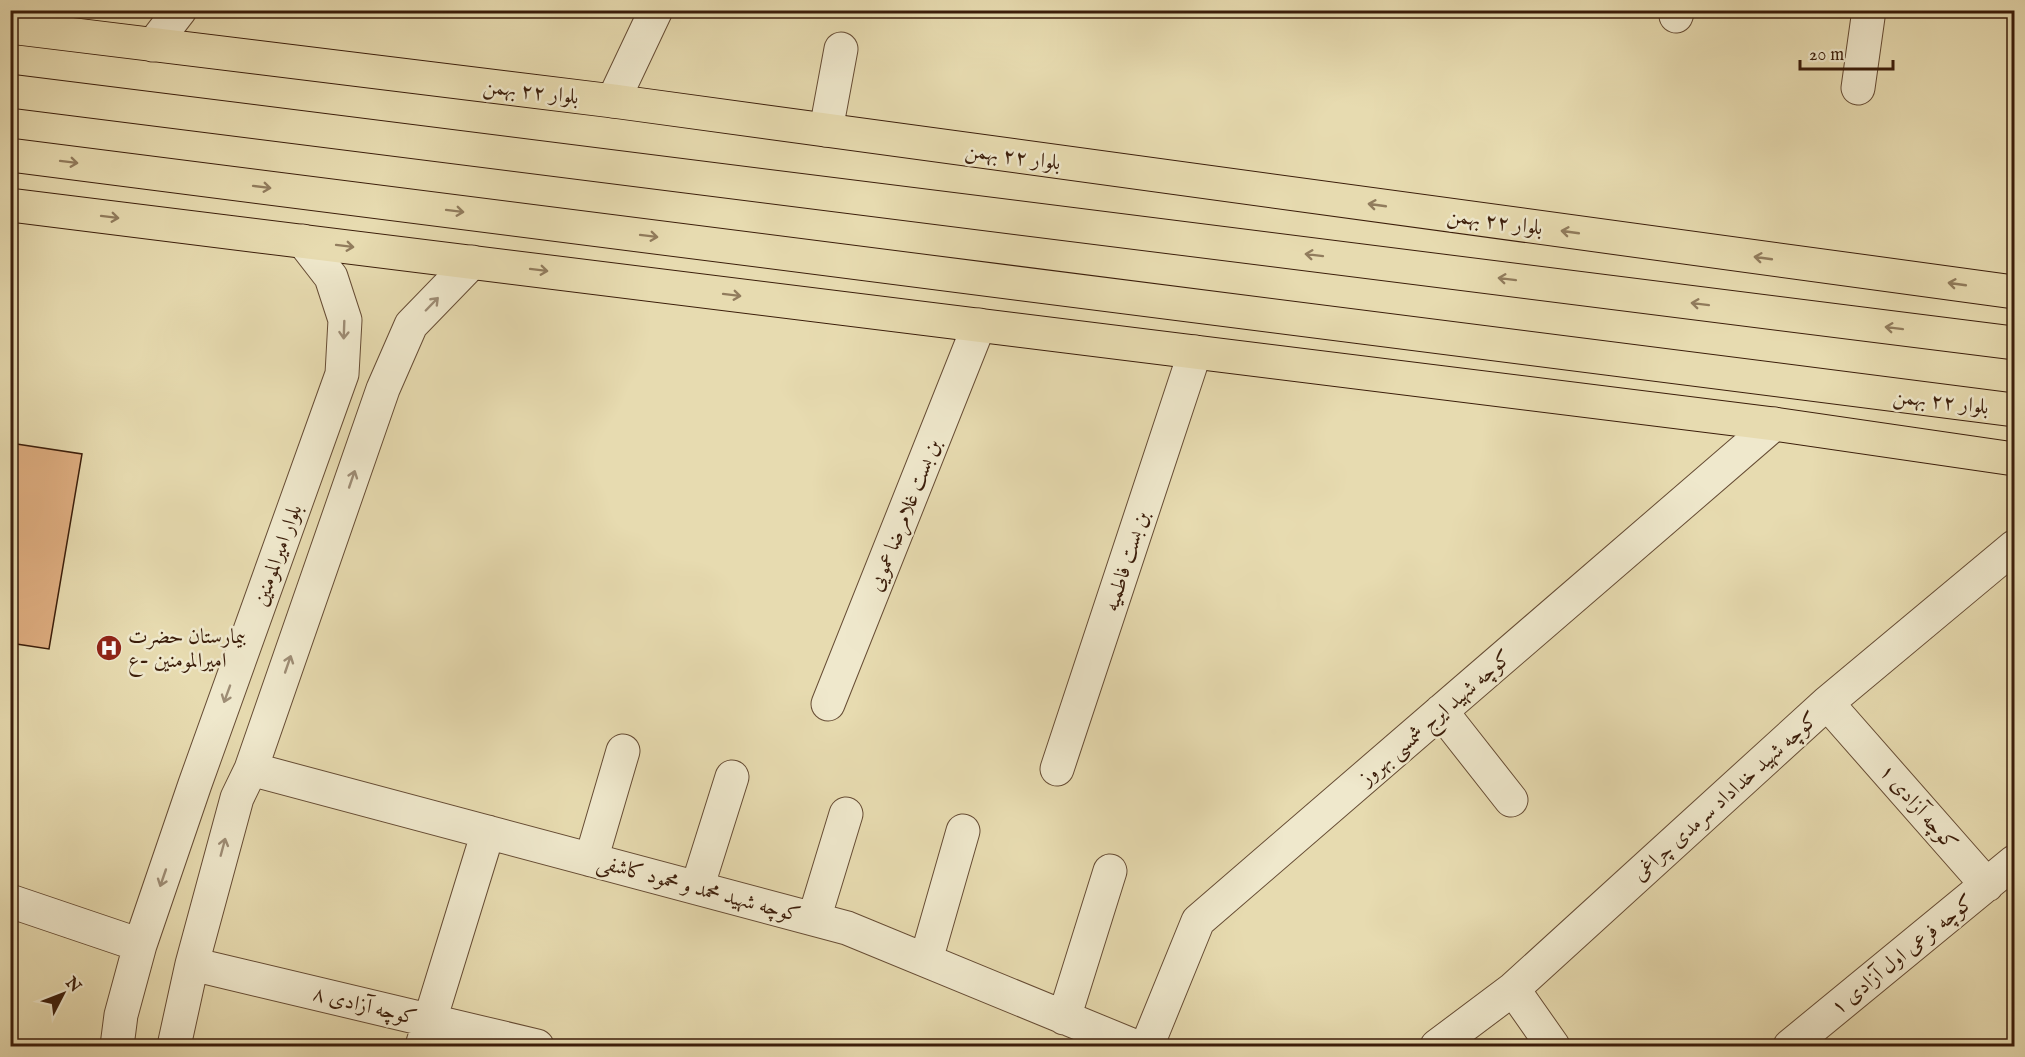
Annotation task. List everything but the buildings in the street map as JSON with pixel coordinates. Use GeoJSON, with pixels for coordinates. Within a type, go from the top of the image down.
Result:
{"type":"FeatureCollection","features":[{"type":"Feature","properties":{"kind":"main road","name":"بلوار ۲۲ بهمن"},"geometry":{"type":"LineString","coordinates":[[10,27],[613,101],[2014,292]]}},
{"type":"Feature","properties":{"kind":"main road"},"geometry":{"type":"LineString","coordinates":[[10,91],[2014,343]]}},
{"type":"Feature","properties":{"kind":"main road","name":"بلوار ۲۲ بهمن"},"geometry":{"type":"LineString","coordinates":[[10,155],[2014,410]]}},
{"type":"Feature","properties":{"kind":"main road"},"geometry":{"type":"LineString","coordinates":[[10,204],[1774,424],[2014,459]]}},
{"type":"Feature","properties":{"kind":"street"},"geometry":{"type":"LineString","coordinates":[[153,45],[180,10]]}},
{"type":"Feature","properties":{"kind":"street"},"geometry":{"type":"LineString","coordinates":[[613,101],[656,10]]}},
{"type":"Feature","properties":{"kind":"street"},"geometry":{"type":"LineString","coordinates":[[1858,88],[1869,10]]}},
{"type":"Feature","properties":{"kind":"street"},"geometry":{"type":"LineString","coordinates":[[826,130],[841,49]]}},
{"type":"Feature","properties":{"kind":"street","name":"بلوار امیرالمومنین"},"geometry":{"type":"LineString","coordinates":[[117,1047],[121,1015],[140,945],[203,761],[342,374],[345,320],[331,277],[303,241]]}},
{"type":"Feature","properties":{"kind":"street"},"geometry":{"type":"LineString","coordinates":[[174,1047],[192,964],[237,798],[251,769],[388,378],[411,325],[472,262]]}},
{"type":"Feature","properties":{"kind":"street","name":"بن بست غلامرضا عمویی"},"geometry":{"type":"LineString","coordinates":[[828,704],[979,325]]}},
{"type":"Feature","properties":{"kind":"street","name":"بن بست فاطمیه"},"geometry":{"type":"LineString","coordinates":[[1057,769],[1195,352]]}},
{"type":"Feature","properties":{"kind":"street","name":"کوچه شهید ایرج شمسی بهروز"},"geometry":{"type":"LineString","coordinates":[[1147,1047],[1198,921],[1774,424]]}},
{"type":"Feature","properties":{"kind":"street","name":"کوچه شهید خداداد سرمدی چراغی"},"geometry":{"type":"LineString","coordinates":[[1437,1047],[1513,989],[1827,703],[2014,547]]}},
{"type":"Feature","properties":{"kind":"street","name":"کوچه آزادی ۱"},"geometry":{"type":"LineString","coordinates":[[1827,703],[1988,885]]}},
{"type":"Feature","properties":{"kind":"street"},"geometry":{"type":"LineString","coordinates":[[1441,711],[1511,800]]}},
{"type":"Feature","properties":{"kind":"street"},"geometry":{"type":"LineString","coordinates":[[591,860],[623,751]]}},
{"type":"Feature","properties":{"kind":"street","name":"کوچه شهید محمد و محمود کاشفی"},"geometry":{"type":"LineString","coordinates":[[251,769],[847,928],[1134,1047]]}},
{"type":"Feature","properties":{"kind":"street"},"geometry":{"type":"LineString","coordinates":[[697,888],[732,777]]}},
{"type":"Feature","properties":{"kind":"street"},"geometry":{"type":"LineString","coordinates":[[814,919],[846,814]]}},
{"type":"Feature","properties":{"kind":"street"},"geometry":{"type":"LineString","coordinates":[[926,960],[963,831]]}},
{"type":"Feature","properties":{"kind":"street"},"geometry":{"type":"LineString","coordinates":[[425,1034],[488,832]]}},
{"type":"Feature","properties":{"kind":"street"},"geometry":{"type":"LineString","coordinates":[[1988,885],[2014,862]]}},
{"type":"Feature","properties":{"kind":"street"},"geometry":{"type":"LineString","coordinates":[[1064,1018],[1110,871]]}},
{"type":"Feature","properties":{"kind":"street","name":"کوچه فرعی اول آزادی ۱"},"geometry":{"type":"LineString","coordinates":[[1790,1047],[1988,885]]}},
{"type":"Feature","properties":{"kind":"street"},"geometry":{"type":"LineString","coordinates":[[10,901],[140,945]]}},
{"type":"Feature","properties":{"kind":"street","name":"کوچه آزادی ۸"},"geometry":{"type":"LineString","coordinates":[[192,964],[425,1034],[537,1047]]}},
{"type":"Feature","properties":{"kind":"street"},"geometry":{"type":"LineString","coordinates":[[1513,989],[1554,1047]]}},
{"type":"Feature","properties":{"kind":"place","name":"بیمارستان حضرت امیرالمومنین -ع"},"geometry":{"type":"Point","coordinates":[109,648]}}]}
